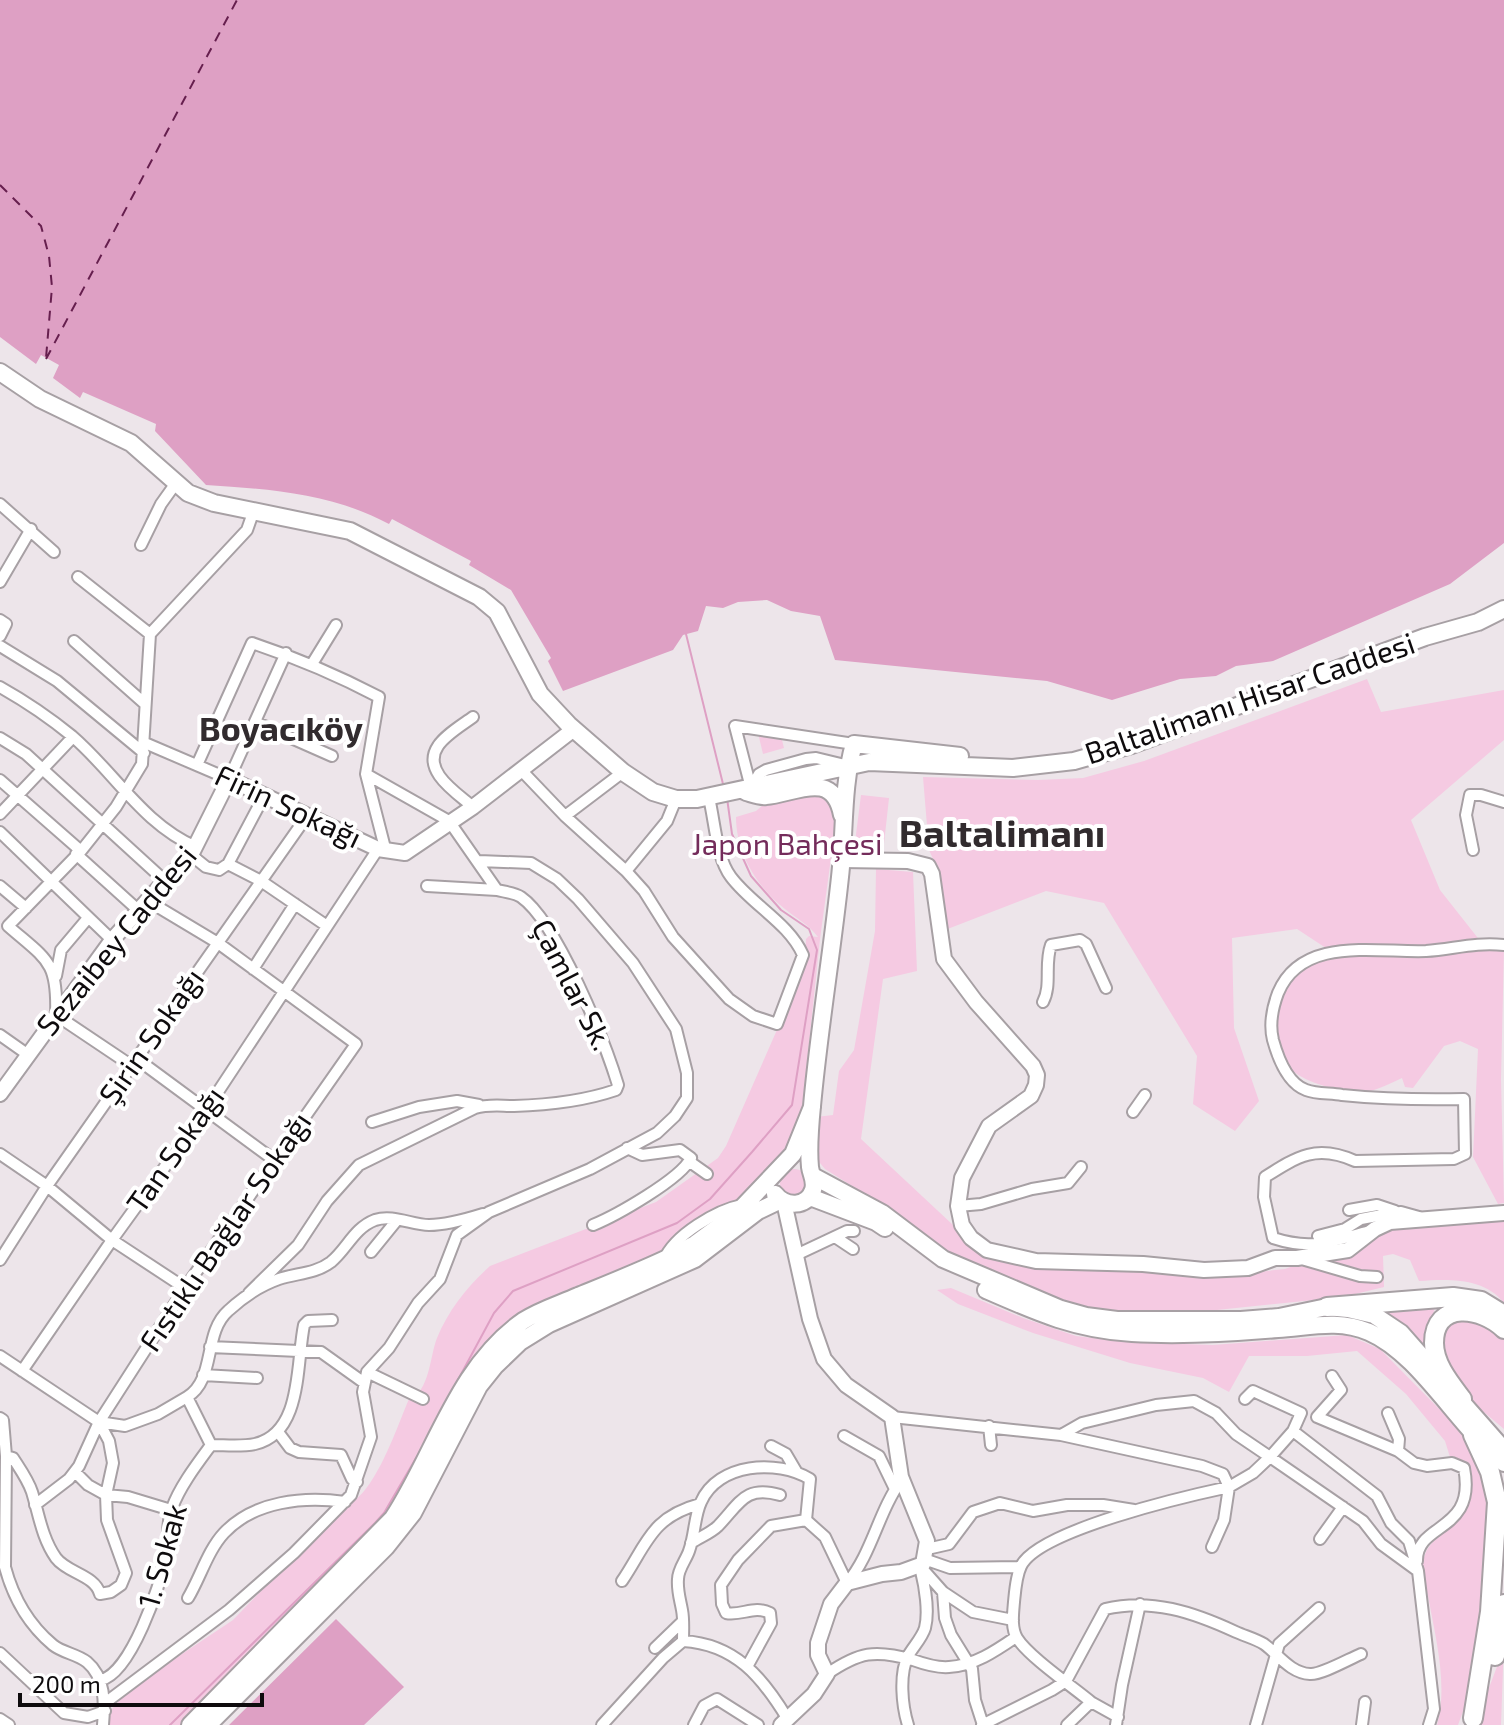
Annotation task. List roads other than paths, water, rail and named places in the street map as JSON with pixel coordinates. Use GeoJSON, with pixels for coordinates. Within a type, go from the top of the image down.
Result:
{"type":"FeatureCollection","features":[{"type":"Feature","properties":{"kind":"highway"},"geometry":{"type":"LineString","coordinates":[[1327,1307],[1453,1297],[1481,1301],[1504,1315]]}},
{"type":"Feature","properties":{"kind":"highway"},"geometry":{"type":"LineString","coordinates":[[1462,1399],[1439,1364],[1434,1343],[1440,1323],[1462,1310],[1481,1313],[1504,1329]]}},
{"type":"Feature","properties":{"kind":"highway"},"geometry":{"type":"LineString","coordinates":[[1472,1721],[1488,1625],[1497,1502],[1476,1428]]}},
{"type":"Feature","properties":{"kind":"highway"},"geometry":{"type":"LineString","coordinates":[[1472,1721],[1494,1658],[1504,1604]]}},
{"type":"Feature","properties":{"kind":"main road"},"geometry":{"type":"LineString","coordinates":[[0,372],[40,399],[131,443],[176,483],[197,497],[350,531],[479,597],[505,623],[540,694],[574,729],[619,769],[653,792],[676,799]]}},
{"type":"Feature","properties":{"kind":"main road","name":"Baltalimanı Hisar Caddesi"},"geometry":{"type":"LineString","coordinates":[[676,799],[709,798],[852,765],[1041,766],[1074,761],[1131,745],[1425,637],[1478,622],[1504,609]]}},
{"type":"Feature","properties":{"kind":"main road"},"geometry":{"type":"LineString","coordinates":[[208,1725],[395,1536],[413,1513],[479,1386],[520,1342],[549,1324],[695,1259],[758,1211],[782,1201],[798,1204],[807,1199],[815,1184],[812,1174],[812,1107],[854,744],[958,755],[977,766]]}},
{"type":"Feature","properties":{"kind":"main road"},"geometry":{"type":"LineString","coordinates":[[746,789],[763,796],[807,786],[824,789],[838,801],[845,828]]}},
{"type":"Feature","properties":{"kind":"main road"},"geometry":{"type":"LineString","coordinates":[[190,1725],[393,1518],[465,1386],[479,1364],[500,1341],[537,1313],[695,1244],[744,1205],[793,1154],[812,1107]]}},
{"type":"Feature","properties":{"kind":"main road"},"geometry":{"type":"LineString","coordinates":[[782,1201],[773,1188],[780,1168],[794,1162],[882,1213],[943,1259],[1061,1309],[1117,1320],[1195,1321],[1279,1317],[1327,1307],[1374,1315],[1401,1333],[1462,1399],[1476,1428],[1504,1463]]}},
{"type":"Feature","properties":{"kind":"main road"},"geometry":{"type":"LineString","coordinates":[[807,1199],[876,1222],[938,1268],[1022,1307],[1065,1323],[1099,1331],[1134,1334],[1279,1329],[1317,1324],[1354,1327],[1391,1345],[1476,1428],[1504,1450]]}},
{"type":"Feature","properties":{"kind":"main road"},"geometry":{"type":"LineString","coordinates":[[1476,1428],[1504,1433]]}},
{"type":"Feature","properties":{"kind":"street"},"geometry":{"type":"LineString","coordinates":[[141,545],[161,504],[176,483]]}},
{"type":"Feature","properties":{"kind":"street"},"geometry":{"type":"LineString","coordinates":[[0,504],[54,552]]}},
{"type":"Feature","properties":{"kind":"street"},"geometry":{"type":"LineString","coordinates":[[56,982],[48,962],[8,926],[79,853],[142,764],[150,634],[247,530],[254,510]]}},
{"type":"Feature","properties":{"kind":"street"},"geometry":{"type":"LineString","coordinates":[[0,582],[31,529]]}},
{"type":"Feature","properties":{"kind":"street"},"geometry":{"type":"LineString","coordinates":[[78,577],[150,634]]}},
{"type":"Feature","properties":{"kind":"street"},"geometry":{"type":"LineString","coordinates":[[0,620],[6,624],[0,636]]}},
{"type":"Feature","properties":{"kind":"street"},"geometry":{"type":"LineString","coordinates":[[312,664],[336,625]]}},
{"type":"Feature","properties":{"kind":"street"},"geometry":{"type":"LineString","coordinates":[[74,641],[144,703]]}},
{"type":"Feature","properties":{"kind":"street"},"geometry":{"type":"LineString","coordinates":[[197,765],[252,643],[312,664],[379,697],[366,774],[382,851],[405,853],[473,807],[574,729]]}},
{"type":"Feature","properties":{"kind":"street","name":"Firin Sokağı"},"geometry":{"type":"LineString","coordinates":[[0,646],[57,681],[144,748],[197,765],[382,851]]}},
{"type":"Feature","properties":{"kind":"street","name":"Sezaibey Caddesi"},"geometry":{"type":"LineString","coordinates":[[2,1088],[112,940],[194,851],[286,653]]}},
{"type":"Feature","properties":{"kind":"street"},"geometry":{"type":"LineString","coordinates":[[0,687],[73,737],[148,816],[194,851],[206,867],[219,870],[228,864],[264,796]]}},
{"type":"Feature","properties":{"kind":"street"},"geometry":{"type":"LineString","coordinates":[[473,717],[438,745],[434,764],[438,775],[473,807]]}},
{"type":"Feature","properties":{"kind":"street"},"geometry":{"type":"LineString","coordinates":[[255,722],[332,756]]}},
{"type":"Feature","properties":{"kind":"street"},"geometry":{"type":"LineString","coordinates":[[746,789],[735,726],[854,744]]}},
{"type":"Feature","properties":{"kind":"street"},"geometry":{"type":"LineString","coordinates":[[0,814],[73,737]]}},
{"type":"Feature","properties":{"kind":"street"},"geometry":{"type":"LineString","coordinates":[[0,738],[26,754],[165,881]]}},
{"type":"Feature","properties":{"kind":"street"},"geometry":{"type":"LineString","coordinates":[[565,816],[619,769]]}},
{"type":"Feature","properties":{"kind":"street"},"geometry":{"type":"LineString","coordinates":[[522,771],[565,816],[626,871],[644,891],[673,937],[729,999],[753,1016],[777,1024],[803,955],[791,936],[729,874],[722,857],[709,798]]}},
{"type":"Feature","properties":{"kind":"street"},"geometry":{"type":"LineString","coordinates":[[366,774],[449,821]]}},
{"type":"Feature","properties":{"kind":"street"},"geometry":{"type":"LineString","coordinates":[[0,780],[79,853],[143,905],[218,943],[284,990]]}},
{"type":"Feature","properties":{"kind":"street"},"geometry":{"type":"LineString","coordinates":[[1473,850],[1466,815],[1470,795],[1504,802]]}},
{"type":"Feature","properties":{"kind":"street"},"geometry":{"type":"LineString","coordinates":[[626,871],[667,821],[676,799]]}},
{"type":"Feature","properties":{"kind":"street","name":"Şirin Sokağı"},"geometry":{"type":"LineString","coordinates":[[0,1260],[47,1186],[307,816]]}},
{"type":"Feature","properties":{"kind":"street","name":"Çamlar Sk."},"geometry":{"type":"LineString","coordinates":[[449,821],[497,890],[519,896],[552,936],[607,1047],[618,1085],[616,1090],[569,1101],[487,1105]]}},
{"type":"Feature","properties":{"kind":"street"},"geometry":{"type":"LineString","coordinates":[[0,832],[112,940]]}},
{"type":"Feature","properties":{"kind":"street","name":"Tan Sokağı"},"geometry":{"type":"LineString","coordinates":[[22,1371],[206,1110],[327,926],[382,851]]}},
{"type":"Feature","properties":{"kind":"street"},"geometry":{"type":"LineString","coordinates":[[842,860],[908,861],[928,866],[932,874],[944,959],[976,1002],[1033,1066],[1037,1075],[1031,1096],[989,1126],[962,1178],[958,1206],[962,1225],[971,1238],[987,1250],[1036,1261],[1143,1264],[1204,1270],[1248,1268],[1275,1258],[1348,1250],[1375,1229]]}},
{"type":"Feature","properties":{"kind":"street"},"geometry":{"type":"LineString","coordinates":[[249,1293],[280,1279],[311,1272],[330,1262],[351,1238],[377,1219],[430,1225],[489,1212],[590,1169],[657,1133],[675,1116],[687,1098],[687,1073],[676,1029],[633,963],[578,899],[557,879],[531,863],[479,861]]}},
{"type":"Feature","properties":{"kind":"street"},"geometry":{"type":"LineString","coordinates":[[228,864],[261,881],[327,926]]}},
{"type":"Feature","properties":{"kind":"street"},"geometry":{"type":"LineString","coordinates":[[0,886],[26,908]]}},
{"type":"Feature","properties":{"kind":"street"},"geometry":{"type":"LineString","coordinates":[[427,886],[497,890]]}},
{"type":"Feature","properties":{"kind":"street"},"geometry":{"type":"LineString","coordinates":[[253,969],[295,904]]}},
{"type":"Feature","properties":{"kind":"street"},"geometry":{"type":"LineString","coordinates":[[88,918],[61,950],[57,961],[56,1015],[206,1110],[274,1160]]}},
{"type":"Feature","properties":{"kind":"street"},"geometry":{"type":"LineString","coordinates":[[1043,1002],[1048,993],[1047,957],[1051,945],[1080,940],[1086,944],[1106,988]]}},
{"type":"Feature","properties":{"kind":"street"},"geometry":{"type":"LineString","coordinates":[[1504,945],[1481,942],[1440,950],[1332,952],[1312,957],[1295,969],[1281,985],[1273,1005],[1271,1029],[1277,1054],[1290,1079],[1304,1089],[1394,1100],[1464,1099],[1465,1154],[1454,1159],[1355,1161],[1319,1151],[1302,1155],[1265,1177],[1264,1197],[1273,1238],[1292,1244],[1318,1246],[1390,1222],[1504,1213]]}},
{"type":"Feature","properties":{"kind":"street","name":"Fıstıklı Bağlar Sokağı"},"geometry":{"type":"LineString","coordinates":[[75,1472],[99,1422],[185,1288],[356,1044],[284,990]]}},
{"type":"Feature","properties":{"kind":"street"},"geometry":{"type":"LineString","coordinates":[[0,1035],[27,1054]]}},
{"type":"Feature","properties":{"kind":"street"},"geometry":{"type":"LineString","coordinates":[[1133,1112],[1145,1095]]}},
{"type":"Feature","properties":{"kind":"street"},"geometry":{"type":"LineString","coordinates":[[372,1122],[419,1107],[457,1101],[487,1105]]}},
{"type":"Feature","properties":{"kind":"street"},"geometry":{"type":"LineString","coordinates":[[0,1356],[99,1422],[125,1426],[158,1414],[193,1394],[203,1375],[217,1324],[298,1245],[334,1191],[359,1165],[487,1105]]}},
{"type":"Feature","properties":{"kind":"street"},"geometry":{"type":"LineString","coordinates":[[627,1148],[642,1155],[680,1150],[707,1174]]}},
{"type":"Feature","properties":{"kind":"street"},"geometry":{"type":"LineString","coordinates":[[0,1154],[47,1186],[112,1240],[185,1288]]}},
{"type":"Feature","properties":{"kind":"street"},"geometry":{"type":"LineString","coordinates":[[593,1225],[680,1173],[690,1162]]}},
{"type":"Feature","properties":{"kind":"street"},"geometry":{"type":"LineString","coordinates":[[958,1206],[981,1204],[1032,1189],[1068,1183],[1081,1167]]}},
{"type":"Feature","properties":{"kind":"street"},"geometry":{"type":"LineString","coordinates":[[794,1237],[807,1199]]}},
{"type":"Feature","properties":{"kind":"street"},"geometry":{"type":"LineString","coordinates":[[782,1201],[794,1237],[810,1319],[824,1359],[846,1385],[892,1417],[1061,1435],[1207,1467],[1223,1474],[1229,1487],[1224,1520],[1212,1547]]}},
{"type":"Feature","properties":{"kind":"street"},"geometry":{"type":"LineString","coordinates":[[1349,1210],[1377,1205],[1426,1220]]}},
{"type":"Feature","properties":{"kind":"street"},"geometry":{"type":"LineString","coordinates":[[0,1653],[64,1713],[88,1717],[229,1610],[294,1553],[345,1502],[357,1482],[371,1437],[365,1377],[389,1348],[418,1303],[440,1279],[453,1240],[489,1212]]}},
{"type":"Feature","properties":{"kind":"street"},"geometry":{"type":"LineString","coordinates":[[1318,1236],[1345,1229],[1361,1219],[1401,1212]]}},
{"type":"Feature","properties":{"kind":"street"},"geometry":{"type":"LineString","coordinates":[[371,1252],[397,1220]]}},
{"type":"Feature","properties":{"kind":"street"},"geometry":{"type":"LineString","coordinates":[[796,1255],[847,1231],[854,1231]]}},
{"type":"Feature","properties":{"kind":"street"},"geometry":{"type":"LineString","coordinates":[[835,1237],[853,1249]]}},
{"type":"Feature","properties":{"kind":"street"},"geometry":{"type":"LineString","coordinates":[[1297,1258],[1360,1276],[1377,1277]]}},
{"type":"Feature","properties":{"kind":"street"},"geometry":{"type":"LineString","coordinates":[[187,1397],[211,1445],[254,1444],[271,1438],[291,1415],[304,1325],[308,1321],[332,1320]]}},
{"type":"Feature","properties":{"kind":"street"},"geometry":{"type":"LineString","coordinates":[[210,1347],[321,1352],[365,1377],[423,1399]]}},
{"type":"Feature","properties":{"kind":"street"},"geometry":{"type":"LineString","coordinates":[[203,1375],[257,1378]]}},
{"type":"Feature","properties":{"kind":"street"},"geometry":{"type":"LineString","coordinates":[[1332,1376],[1341,1390],[1317,1417],[1398,1451],[1414,1463],[1427,1466],[1452,1463],[1464,1468],[1466,1498],[1461,1510],[1449,1524],[1430,1535],[1417,1554],[1434,1709],[1429,1725]]}},
{"type":"Feature","properties":{"kind":"street"},"geometry":{"type":"LineString","coordinates":[[1140,1604],[1117,1721],[1035,1657],[1016,1637],[1013,1620],[1020,1567],[1035,1549],[1177,1498],[1229,1487],[1253,1473],[1270,1457],[1293,1431],[1301,1413],[1253,1391],[1245,1399]]}},
{"type":"Feature","properties":{"kind":"street"},"geometry":{"type":"LineString","coordinates":[[1061,1435],[1082,1423],[1156,1405],[1194,1401],[1216,1413],[1236,1434],[1363,1521],[1381,1544],[1418,1571]]}},
{"type":"Feature","properties":{"kind":"street"},"geometry":{"type":"LineString","coordinates":[[1388,1413],[1399,1439],[1398,1451]]}},
{"type":"Feature","properties":{"kind":"street"},"geometry":{"type":"LineString","coordinates":[[827,1674],[818,1655],[818,1643],[831,1604],[858,1570],[887,1500],[898,1484],[892,1417]]}},
{"type":"Feature","properties":{"kind":"street"},"geometry":{"type":"LineString","coordinates":[[0,1418],[3,1420],[6,1456],[5,1567],[15,1597],[27,1617],[56,1647],[87,1662],[101,1680],[105,1707],[103,1725]]}},
{"type":"Feature","properties":{"kind":"street"},"geometry":{"type":"LineString","coordinates":[[6,1456],[13,1458],[31,1488],[45,1541],[61,1563],[93,1583],[100,1594],[111,1592],[121,1585],[126,1573],[107,1520],[106,1495],[113,1463],[109,1441],[99,1422]]}},
{"type":"Feature","properties":{"kind":"street"},"geometry":{"type":"LineString","coordinates":[[989,1426],[991,1445]]}},
{"type":"Feature","properties":{"kind":"street"},"geometry":{"type":"LineString","coordinates":[[1293,1431],[1377,1496],[1391,1523],[1409,1541],[1418,1571]]}},
{"type":"Feature","properties":{"kind":"street"},"geometry":{"type":"LineString","coordinates":[[278,1432],[290,1448],[299,1452],[341,1455],[352,1479],[357,1482]]}},
{"type":"Feature","properties":{"kind":"street"},"geometry":{"type":"LineString","coordinates":[[844,1436],[879,1456],[898,1484],[927,1541],[923,1558],[925,1628],[907,1658],[904,1675],[908,1725]]}},
{"type":"Feature","properties":{"kind":"street","name":"1. Sokak"},"geometry":{"type":"LineString","coordinates":[[101,1680],[115,1673],[142,1630],[166,1556],[171,1510],[211,1445]]}},
{"type":"Feature","properties":{"kind":"street"},"geometry":{"type":"LineString","coordinates":[[771,1446],[786,1454],[796,1471]]}},
{"type":"Feature","properties":{"kind":"street"},"geometry":{"type":"LineString","coordinates":[[602,1725],[663,1658],[683,1641],[678,1575],[691,1543],[700,1504],[710,1485],[723,1477],[757,1467],[796,1471],[810,1479],[806,1520]]}},
{"type":"Feature","properties":{"kind":"street"},"geometry":{"type":"LineString","coordinates":[[35,1505],[75,1472],[88,1485],[106,1495],[128,1497],[171,1510]]}},
{"type":"Feature","properties":{"kind":"street"},"geometry":{"type":"LineString","coordinates":[[691,1543],[716,1529],[745,1496],[766,1491],[780,1495]]}},
{"type":"Feature","properties":{"kind":"street"},"geometry":{"type":"LineString","coordinates":[[188,1598],[223,1534],[242,1519],[260,1510],[301,1499],[345,1502]]}},
{"type":"Feature","properties":{"kind":"street"},"geometry":{"type":"LineString","coordinates":[[847,1583],[901,1572],[949,1544],[973,1512],[1000,1503],[1033,1511],[1067,1505],[1103,1505],[1138,1511]]}},
{"type":"Feature","properties":{"kind":"street"},"geometry":{"type":"LineString","coordinates":[[622,1581],[652,1530],[682,1509],[700,1504]]}},
{"type":"Feature","properties":{"kind":"street"},"geometry":{"type":"LineString","coordinates":[[1320,1539],[1343,1507]]}},
{"type":"Feature","properties":{"kind":"street"},"geometry":{"type":"LineString","coordinates":[[806,1520],[825,1537],[847,1583]]}},
{"type":"Feature","properties":{"kind":"street"},"geometry":{"type":"LineString","coordinates":[[748,1665],[771,1623],[770,1613],[752,1609],[737,1615],[726,1613],[721,1585],[738,1560],[771,1526],[806,1520]]}},
{"type":"Feature","properties":{"kind":"street"},"geometry":{"type":"LineString","coordinates":[[923,1558],[950,1568],[1020,1567]]}},
{"type":"Feature","properties":{"kind":"street"},"geometry":{"type":"LineString","coordinates":[[923,1558],[943,1592],[973,1612],[1013,1620]]}},
{"type":"Feature","properties":{"kind":"street"},"geometry":{"type":"LineString","coordinates":[[943,1592],[945,1618],[951,1635],[969,1661],[982,1725],[1045,1695],[1066,1681],[1105,1609],[1128,1603],[1176,1607],[1266,1645],[1274,1656],[1312,1675],[1361,1654]]}},
{"type":"Feature","properties":{"kind":"street"},"geometry":{"type":"LineString","coordinates":[[1256,1725],[1279,1644],[1319,1608]]}},
{"type":"Feature","properties":{"kind":"street"},"geometry":{"type":"LineString","coordinates":[[655,1648],[683,1621]]}},
{"type":"Feature","properties":{"kind":"street"},"geometry":{"type":"LineString","coordinates":[[683,1641],[719,1650],[748,1665],[770,1690],[784,1722],[814,1694],[827,1674],[846,1662],[886,1652],[928,1665],[950,1667],[990,1655],[1016,1637]]}},
{"type":"Feature","properties":{"kind":"street"},"geometry":{"type":"LineString","coordinates":[[694,1725],[704,1706],[717,1699],[758,1725]]}},
{"type":"Feature","properties":{"kind":"street"},"geometry":{"type":"LineString","coordinates":[[1067,1725],[1091,1702]]}},
{"type":"Feature","properties":{"kind":"street"},"geometry":{"type":"LineString","coordinates":[[1362,1725],[1365,1702]]}},
{"type":"Feature","properties":{"kind":"street"},"geometry":{"type":"LineString","coordinates":[[734,1708],[742,1725]]}},
{"type":"Feature","properties":{"kind":"street"},"geometry":{"type":"LineString","coordinates":[[0,1719],[9,1725]]}},
{"type":"Feature","properties":{"kind":"waterway"},"geometry":{"type":"LineString","coordinates":[[686,634],[723,784]]}},
{"type":"Feature","properties":{"kind":"waterway"},"geometry":{"type":"LineString","coordinates":[[452,1391],[494,1313],[513,1291],[677,1223],[710,1199],[792,1105],[817,950],[809,929],[781,910],[751,876],[732,834],[727,798]]}},
{"type":"Feature","properties":{"kind":"waterway"},"geometry":{"type":"LineString","coordinates":[[170,1725],[375,1523],[423,1446]]}},
{"type":"Feature","properties":{"kind":"district","name":"Boyacıköy"},"geometry":{"type":"Point","coordinates":[281,729]}},
{"type":"Feature","properties":{"kind":"district","name":"Baltalimanı"},"geometry":{"type":"Point","coordinates":[1002,834]}},
{"type":"Feature","properties":{"kind":"park label","name":"Japon Bahçesi"},"geometry":{"type":"Point","coordinates":[787,845]}}]}
